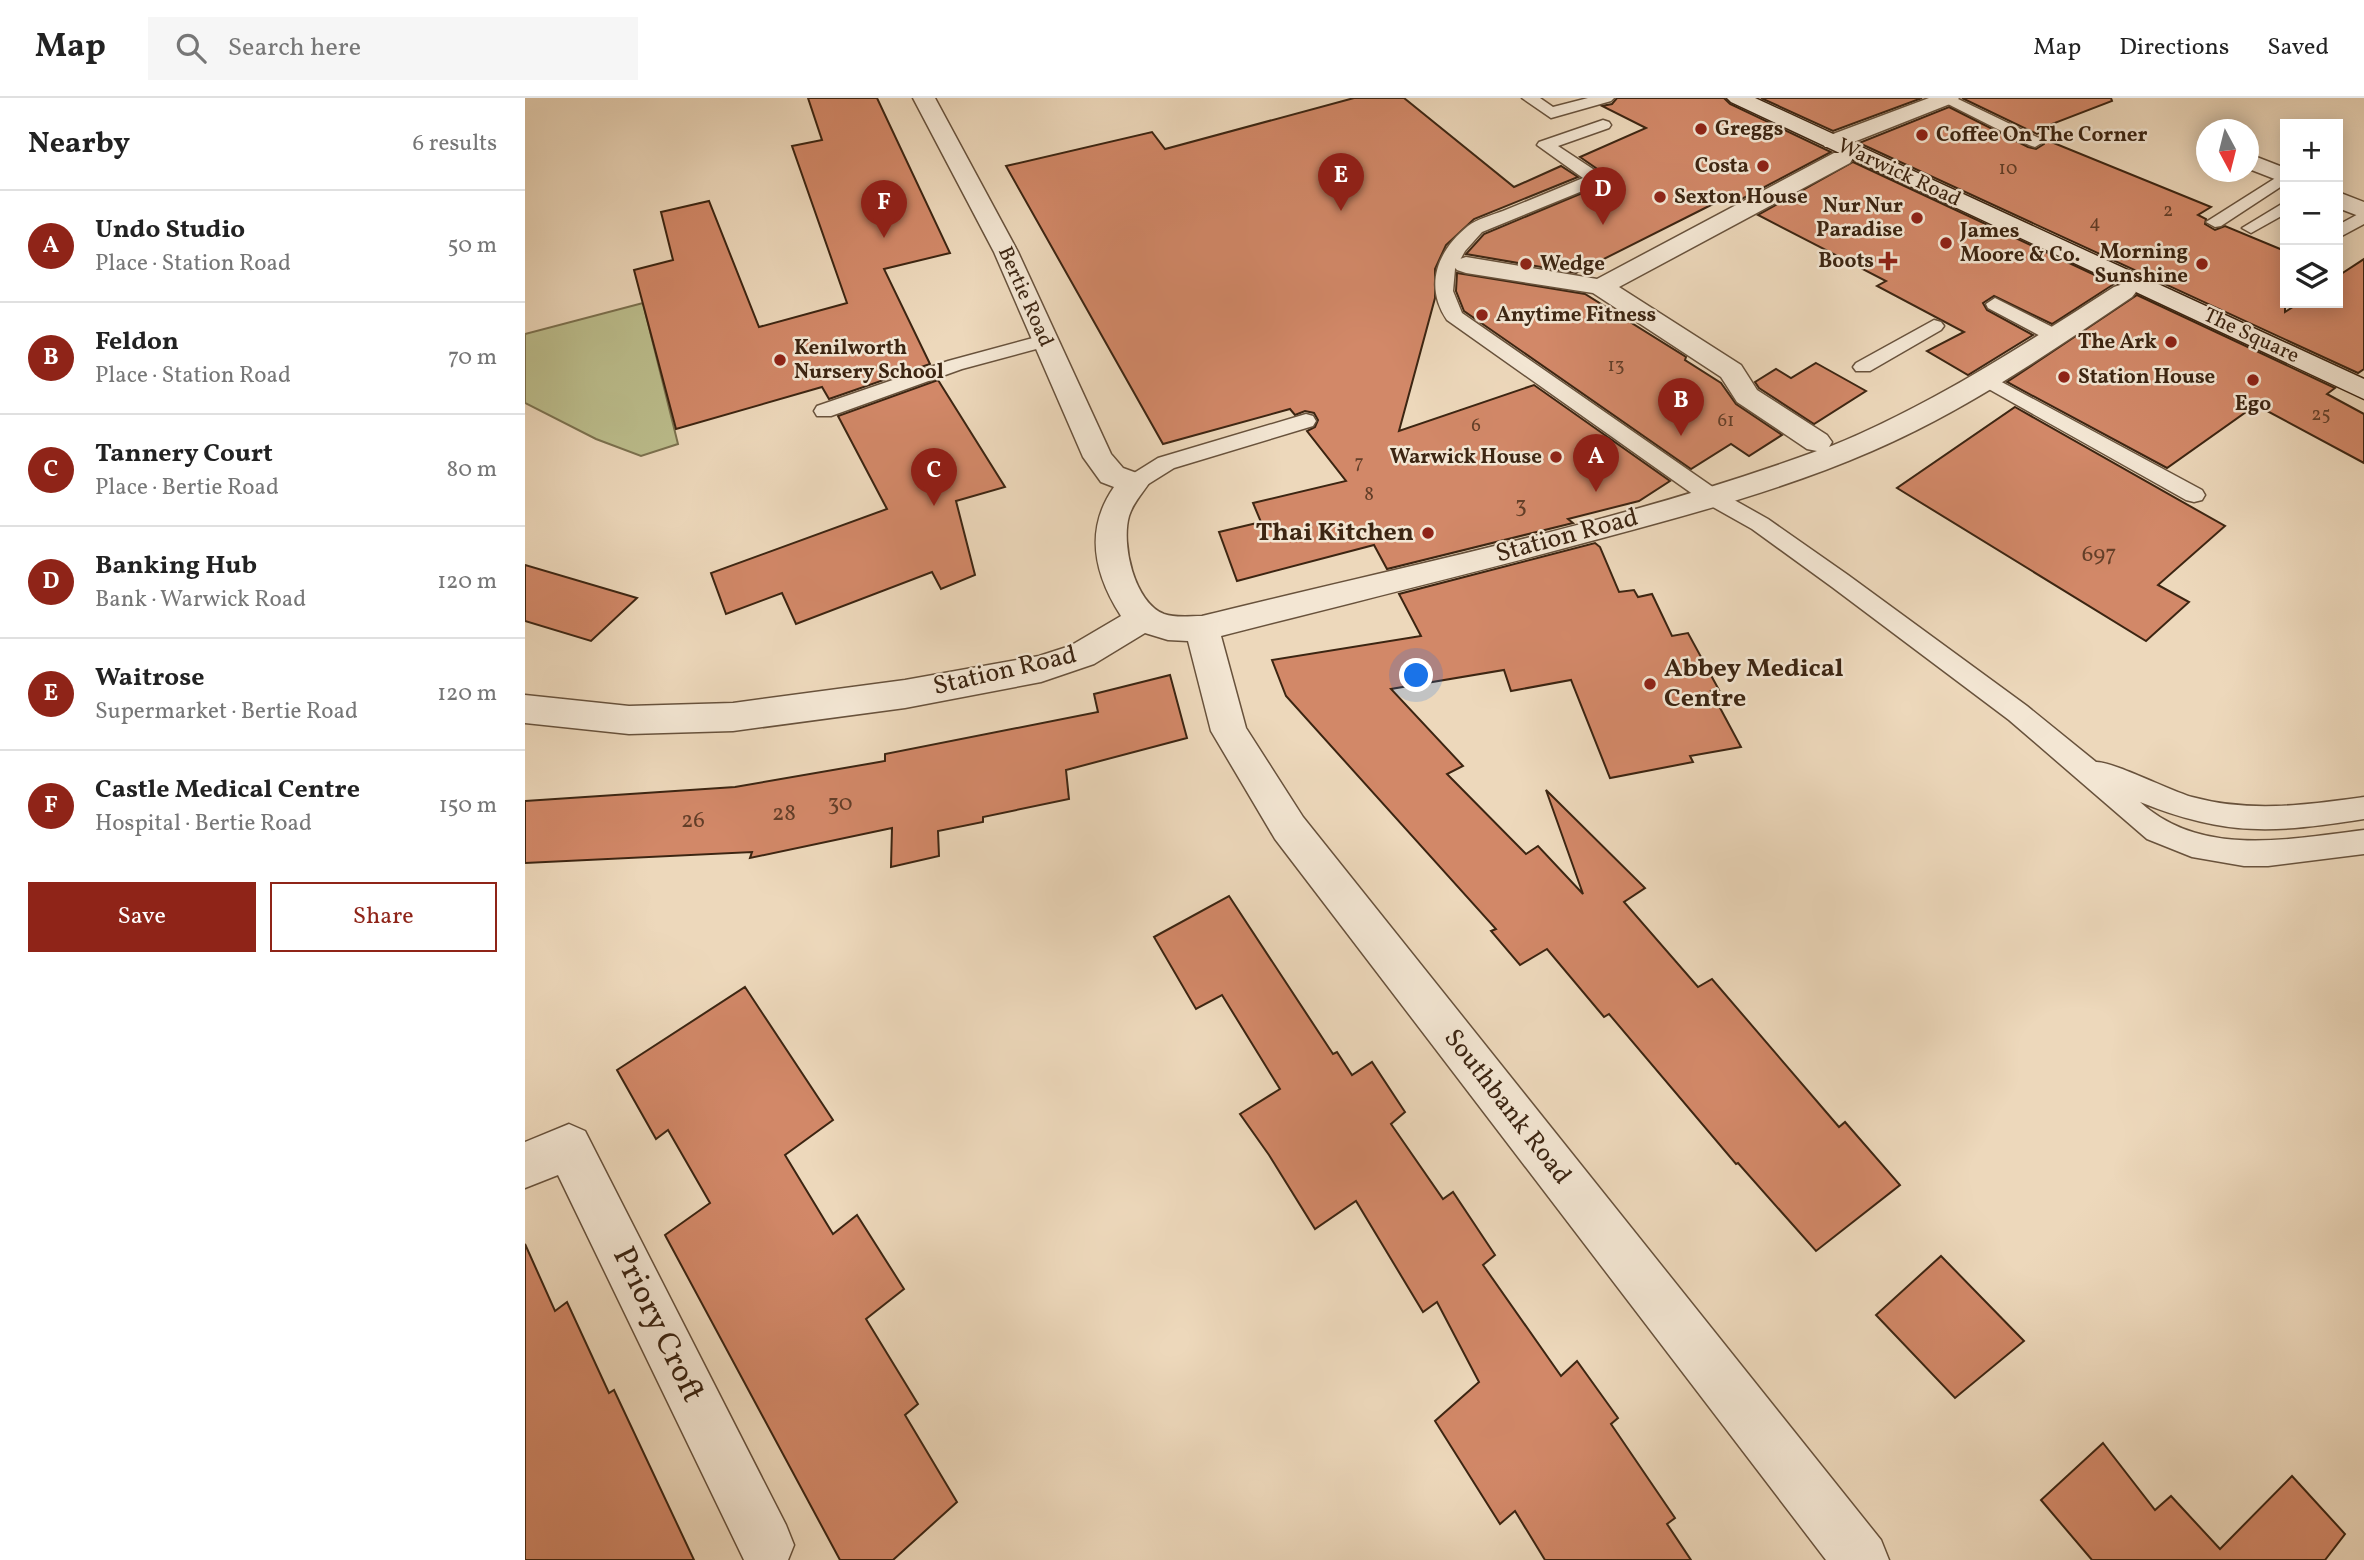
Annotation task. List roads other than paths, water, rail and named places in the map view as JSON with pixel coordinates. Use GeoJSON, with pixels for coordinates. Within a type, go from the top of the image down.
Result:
{"type":"FeatureCollection","features":[{"type":"Feature","properties":{"kind":"street","name":"Bertie Road"},"geometry":{"type":"LineString","coordinates":[[924,98],[1006,252],[1098,457],[1112,475],[1135,483]]}},
{"type":"Feature","properties":{"kind":"street","name":"Warwick Road"},"geometry":{"type":"LineString","coordinates":[[1738,98],[1838,150],[2130,287]]}},
{"type":"Feature","properties":{"kind":"street"},"geometry":{"type":"LineString","coordinates":[[1601,287],[1838,150],[1947,99]]}},
{"type":"Feature","properties":{"kind":"street"},"geometry":{"type":"LineString","coordinates":[[2259,165],[2280,175]]}},
{"type":"Feature","properties":{"kind":"street"},"geometry":{"type":"LineString","coordinates":[[2343,201],[2364,211]]}},
{"type":"Feature","properties":{"kind":"street"},"geometry":{"type":"LineString","coordinates":[[1466,265],[1601,287],[1731,371],[1747,396],[1817,442]]}},
{"type":"Feature","properties":{"kind":"street","name":"Station Road"},"geometry":{"type":"LineString","coordinates":[[525,709],[629,720],[720,717],[905,694],[1041,668],[1083,655],[1144,618],[1169,629],[1202,628],[1557,540],[1712,497],[1833,455],[1895,429],[1985,379],[2130,287]]}},
{"type":"Feature","properties":{"kind":"street","name":"The Square"},"geometry":{"type":"LineString","coordinates":[[2130,287],[2364,390]]}},
{"type":"Feature","properties":{"kind":"street"},"geometry":{"type":"LineString","coordinates":[[1135,483],[1116,504],[1110,532],[1120,589],[1129,605],[1144,618]]}},
{"type":"Feature","properties":{"kind":"street","name":"Southbank Road"},"geometry":{"type":"LineString","coordinates":[[1202,628],[1229,731],[1298,839],[1861,1560]]}},
{"type":"Feature","properties":{"kind":"street","name":"Priory Croft"},"geometry":{"type":"LineString","coordinates":[[525,1165],[569,1147],[766,1545]]}},
{"type":"Feature","properties":{"kind":"lane"},"geometry":{"type":"LineString","coordinates":[[1530,98],[1551,113],[1607,98]]}},
{"type":"Feature","properties":{"kind":"lane"},"geometry":{"type":"LineString","coordinates":[[1947,99],[2035,142]]}},
{"type":"Feature","properties":{"kind":"lane"},"geometry":{"type":"LineString","coordinates":[[1603,125],[1545,145],[1596,179],[1476,228],[1460,243],[1441,281],[1443,298],[1454,316],[1712,497],[1760,524],[1840,581],[2067,752],[2139,818],[2157,831],[2192,845],[2244,854],[2268,854],[2364,842]]}},
{"type":"Feature","properties":{"kind":"lane"},"geometry":{"type":"LineString","coordinates":[[2215,222],[2280,180]]}},
{"type":"Feature","properties":{"kind":"lane"},"geometry":{"type":"LineString","coordinates":[[2251,228],[2280,210]]}},
{"type":"Feature","properties":{"kind":"lane"},"geometry":{"type":"LineString","coordinates":[[2343,230],[2364,216]]}},
{"type":"Feature","properties":{"kind":"lane"},"geometry":{"type":"LineString","coordinates":[[1995,304],[2061,332]]}},
{"type":"Feature","properties":{"kind":"lane"},"geometry":{"type":"LineString","coordinates":[[1863,367],[1934,326]]}},
{"type":"Feature","properties":{"kind":"lane"},"geometry":{"type":"LineString","coordinates":[[824,411],[955,365],[1044,341]]}},
{"type":"Feature","properties":{"kind":"lane"},"geometry":{"type":"LineString","coordinates":[[1985,379],[2194,495]]}},
{"type":"Feature","properties":{"kind":"lane"},"geometry":{"type":"LineString","coordinates":[[1135,483],[1165,463],[1306,421]]}},
{"type":"Feature","properties":{"kind":"lane"},"geometry":{"type":"LineString","coordinates":[[2067,752],[2136,788],[2205,811],[2253,820],[2314,815],[2364,807]]}},
{"type":"Feature","properties":{"kind":"place","name":"Greggs"},"geometry":{"type":"Point","coordinates":[1701,129]}},
{"type":"Feature","properties":{"kind":"place","name":"Coffee On The Corner"},"geometry":{"type":"Point","coordinates":[1922,135]}},
{"type":"Feature","properties":{"kind":"place","name":"Costa"},"geometry":{"type":"Point","coordinates":[1763,166]}},
{"type":"Feature","properties":{"kind":"place","name":"Sexton House"},"geometry":{"type":"Point","coordinates":[1660,197]}},
{"type":"Feature","properties":{"kind":"place","name":"Waitrose"},"geometry":{"type":"Point","coordinates":[1341,211]}},
{"type":"Feature","properties":{"kind":"place","name":"Nur Nur Paradise"},"geometry":{"type":"Point","coordinates":[1917,218]}},
{"type":"Feature","properties":{"kind":"place","name":"Banking Hub"},"geometry":{"type":"Point","coordinates":[1603,225]}},
{"type":"Feature","properties":{"kind":"place","name":"Castle Medical Centre"},"geometry":{"type":"Point","coordinates":[884,238]}},
{"type":"Feature","properties":{"kind":"place","name":"James Moore & Co."},"geometry":{"type":"Point","coordinates":[1946,243]}},
{"type":"Feature","properties":{"kind":"place","name":"Boots"},"geometry":{"type":"Point","coordinates":[1888,261]}},
{"type":"Feature","properties":{"kind":"place","name":"Wedge"},"geometry":{"type":"Point","coordinates":[1526,264]}},
{"type":"Feature","properties":{"kind":"place","name":"Morning Sunshine"},"geometry":{"type":"Point","coordinates":[2202,264]}},
{"type":"Feature","properties":{"kind":"place","name":"Anytime Fitness"},"geometry":{"type":"Point","coordinates":[1482,315]}},
{"type":"Feature","properties":{"kind":"place","name":"The Ark"},"geometry":{"type":"Point","coordinates":[2171,342]}},
{"type":"Feature","properties":{"kind":"place","name":"Kenilworth Nursery School"},"geometry":{"type":"Point","coordinates":[780,360]}},
{"type":"Feature","properties":{"kind":"place","name":"Station House"},"geometry":{"type":"Point","coordinates":[2064,377]}},
{"type":"Feature","properties":{"kind":"place","name":"Ego"},"geometry":{"type":"Point","coordinates":[2253,380]}},
{"type":"Feature","properties":{"kind":"place","name":"Feldon"},"geometry":{"type":"Point","coordinates":[1681,436]}},
{"type":"Feature","properties":{"kind":"place","name":"Warwick House"},"geometry":{"type":"Point","coordinates":[1556,457]}},
{"type":"Feature","properties":{"kind":"place","name":"Undo Studio"},"geometry":{"type":"Point","coordinates":[1596,492]}},
{"type":"Feature","properties":{"kind":"place","name":"Tannery Court"},"geometry":{"type":"Point","coordinates":[934,506]}},
{"type":"Feature","properties":{"kind":"place","name":"Thai Kitchen"},"geometry":{"type":"Point","coordinates":[1428,533]}},
{"type":"Feature","properties":{"kind":"place","name":"Abbey Medical Centre"},"geometry":{"type":"Point","coordinates":[1650,684]}}]}
